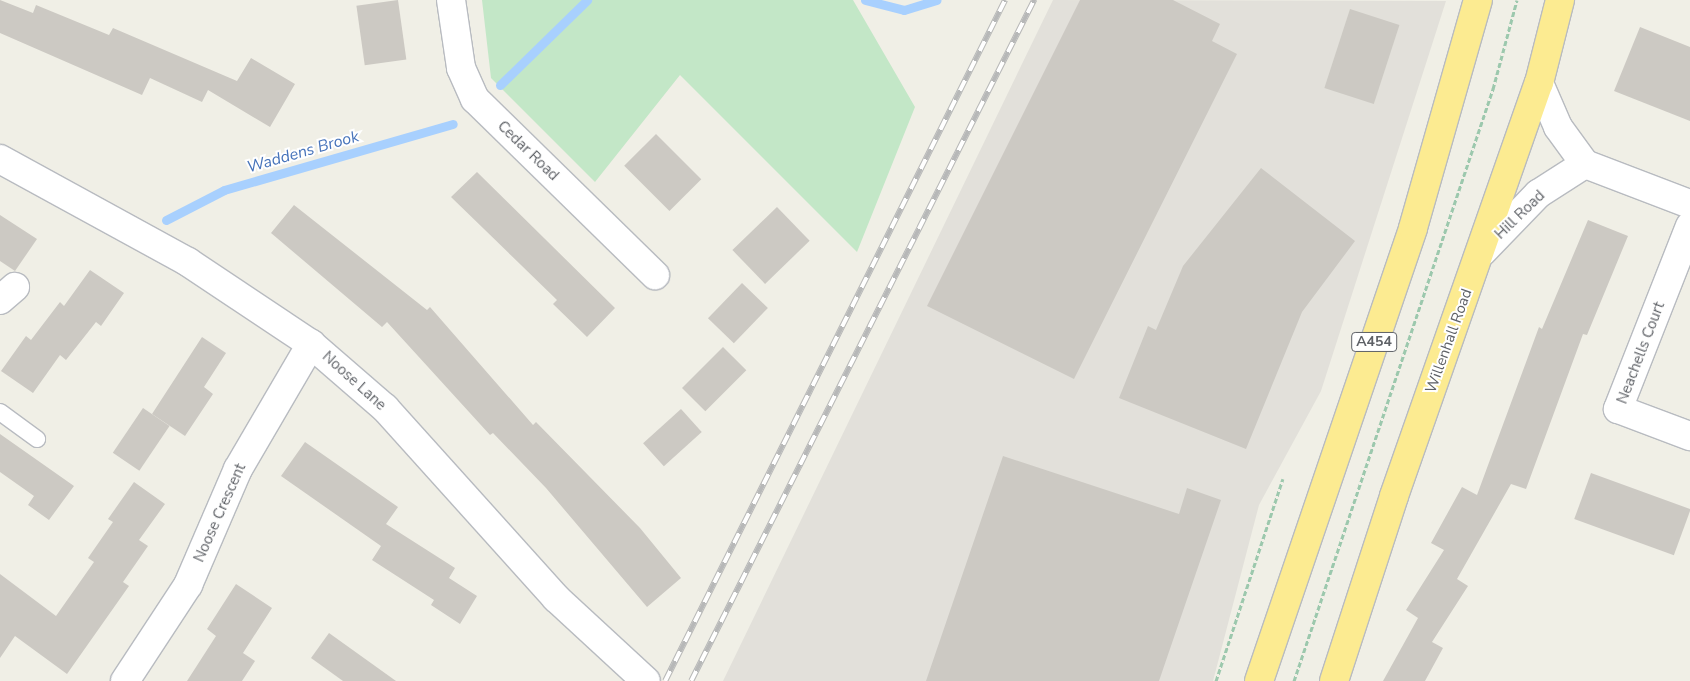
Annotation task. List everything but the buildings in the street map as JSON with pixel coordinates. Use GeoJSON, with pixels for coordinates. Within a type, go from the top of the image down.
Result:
{"type":"FeatureCollection","features":[{"type":"Feature","properties":{"kind":"highway","name":"A454"},"geometry":{"type":"LineString","coordinates":[[1259,681],[1414,228],[1478,0]]}},
{"type":"Feature","properties":{"kind":"highway","name":"Willenhall Road"},"geometry":{"type":"LineString","coordinates":[[1334,681],[1394,496],[1482,252],[1539,82],[1560,0]]}},
{"type":"Feature","properties":{"kind":"street","name":"Cedar Road"},"geometry":{"type":"LineString","coordinates":[[451,0],[461,68],[475,99],[655,275]]}},
{"type":"Feature","properties":{"kind":"street"},"geometry":{"type":"LineString","coordinates":[[1539,82],[1558,127],[1584,164],[1690,204]]}},
{"type":"Feature","properties":{"kind":"street","name":"Noose Lane"},"geometry":{"type":"LineString","coordinates":[[0,159],[188,262],[311,344],[385,408],[556,598],[646,681]]}},
{"type":"Feature","properties":{"kind":"street","name":"Hill Road"},"geometry":{"type":"LineString","coordinates":[[1482,252],[1538,194],[1584,164]]}},
{"type":"Feature","properties":{"kind":"street","name":"Neachells Court"},"geometry":{"type":"LineString","coordinates":[[1690,226],[1618,409],[1690,436]]}},
{"type":"Feature","properties":{"kind":"street","name":"Noose Crescent"},"geometry":{"type":"LineString","coordinates":[[125,681],[188,585],[238,469],[311,344]]}},
{"type":"Feature","properties":{"kind":"lane"},"geometry":{"type":"LineString","coordinates":[[0,412],[37,439]]}},
{"type":"Feature","properties":{"kind":"path"},"geometry":{"type":"LineString","coordinates":[[1294,681],[1493,89],[1517,0]]}},
{"type":"Feature","properties":{"kind":"path"},"geometry":{"type":"LineString","coordinates":[[1216,681],[1283,479]]}},
{"type":"Feature","properties":{"kind":"shaded area"},"geometry":{"type":"Polygon","coordinates":[[[1053,0],[1446,1],[1321,391],[1259,505],[1213,681],[723,681],[1053,0]]]}},
{"type":"Feature","properties":{"kind":"green space"},"geometry":{"type":"Polygon","coordinates":[[[482,0],[853,0],[915,107],[857,252],[680,75],[595,182],[491,78],[482,0]]]}},
{"type":"Feature","properties":{"kind":"waterway","name":"Waddens Brook"},"geometry":{"type":"LineString","coordinates":[[500,85],[587,0]]}},
{"type":"Feature","properties":{"kind":"waterway","name":"Waddens Brook"},"geometry":{"type":"LineString","coordinates":[[865,0],[904,10],[936,0]]}},
{"type":"Feature","properties":{"kind":"waterway","name":"Waddens Brook"},"geometry":{"type":"LineString","coordinates":[[166,220],[224,190],[453,124]]}},
{"type":"Feature","properties":{"kind":"railway"},"geometry":{"type":"LineString","coordinates":[[665,681],[1005,0]]}},
{"type":"Feature","properties":{"kind":"railway"},"geometry":{"type":"LineString","coordinates":[[691,681],[1034,0]]}}]}
